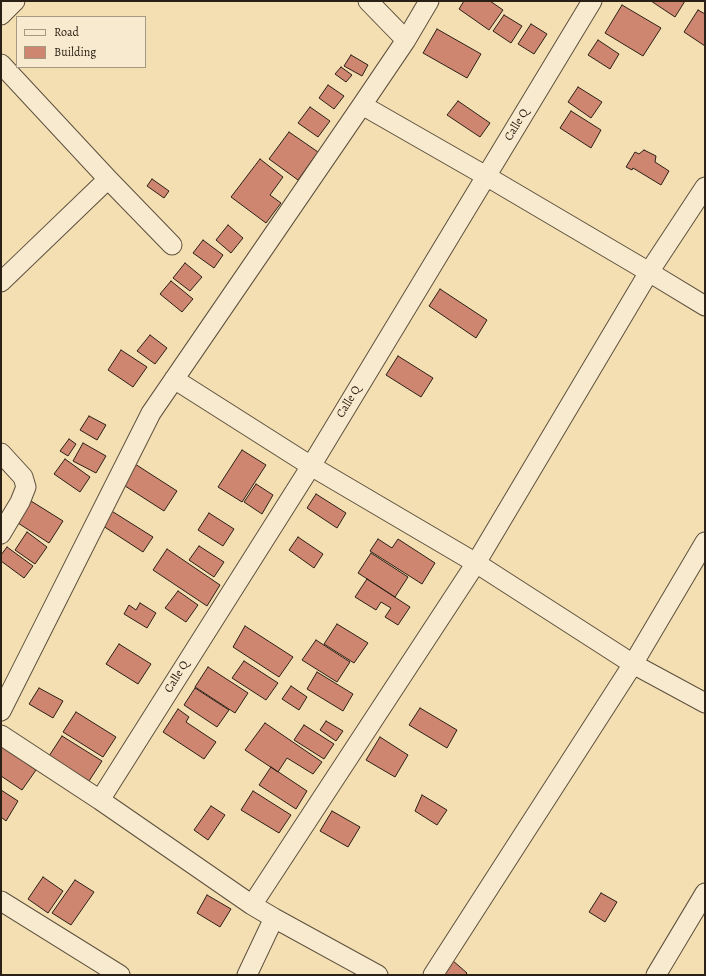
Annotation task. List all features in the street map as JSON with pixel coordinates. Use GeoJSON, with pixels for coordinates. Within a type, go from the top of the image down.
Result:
{"type":"FeatureCollection","features":[{"type":"Feature","properties":{"kind":"street"},"geometry":{"type":"LineString","coordinates":[[1,15],[15,1]]}},
{"type":"Feature","properties":{"kind":"street"},"geometry":{"type":"LineString","coordinates":[[368,1],[406,40]]}},
{"type":"Feature","properties":{"kind":"street"},"geometry":{"type":"LineString","coordinates":[[1,711],[151,413],[362,106],[406,40],[429,1]]}},
{"type":"Feature","properties":{"kind":"street","name":"Calle Q"},"geometry":{"type":"LineString","coordinates":[[100,800],[311,466],[592,1]]}},
{"type":"Feature","properties":{"kind":"street"},"geometry":{"type":"LineString","coordinates":[[1,64],[172,245]]}},
{"type":"Feature","properties":{"kind":"street"},"geometry":{"type":"LineString","coordinates":[[362,106],[486,176],[705,306]]}},
{"type":"Feature","properties":{"kind":"street"},"geometry":{"type":"LineString","coordinates":[[1,282],[108,179]]}},
{"type":"Feature","properties":{"kind":"street"},"geometry":{"type":"LineString","coordinates":[[252,905],[476,563],[649,272],[705,187]]}},
{"type":"Feature","properties":{"kind":"street"},"geometry":{"type":"LineString","coordinates":[[174,379],[311,466],[476,563],[633,664],[705,703]]}},
{"type":"Feature","properties":{"kind":"street"},"geometry":{"type":"LineString","coordinates":[[1,452],[23,477],[26,487],[20,502],[1,534]]}},
{"type":"Feature","properties":{"kind":"street"},"geometry":{"type":"LineString","coordinates":[[433,975],[633,664],[705,542]]}},
{"type":"Feature","properties":{"kind":"street"},"geometry":{"type":"LineString","coordinates":[[1,735],[100,800],[252,905],[378,975]]}},
{"type":"Feature","properties":{"kind":"street"},"geometry":{"type":"LineString","coordinates":[[656,975],[705,893]]}},
{"type":"Feature","properties":{"kind":"street"},"geometry":{"type":"LineString","coordinates":[[1,901],[120,975]]}},
{"type":"Feature","properties":{"kind":"street"},"geometry":{"type":"LineString","coordinates":[[247,975],[274,918]]}},
{"type":"Feature","properties":{"kind":"building"},"geometry":{"type":"Polygon","coordinates":[[[464,1],[490,1],[503,10],[489,30],[459,9],[464,1]]]}},
{"type":"Feature","properties":{"kind":"building"},"geometry":{"type":"Polygon","coordinates":[[[651,1],[685,1],[675,17],[651,1]]]}},
{"type":"Feature","properties":{"kind":"building"},"geometry":{"type":"Polygon","coordinates":[[[622,5],[661,28],[643,56],[605,33],[622,5]]]}},
{"type":"Feature","properties":{"kind":"building"},"geometry":{"type":"Polygon","coordinates":[[[698,10],[705,14],[705,46],[684,32],[698,10]]]}},
{"type":"Feature","properties":{"kind":"building"},"geometry":{"type":"Polygon","coordinates":[[[504,15],[522,26],[511,43],[493,31],[504,15]]]}},
{"type":"Feature","properties":{"kind":"building"},"geometry":{"type":"Polygon","coordinates":[[[531,24],[547,34],[534,54],[518,44],[531,24]]]}},
{"type":"Feature","properties":{"kind":"building"},"geometry":{"type":"Polygon","coordinates":[[[437,29],[481,54],[467,78],[423,53],[437,29]]]}},
{"type":"Feature","properties":{"kind":"building"},"geometry":{"type":"Polygon","coordinates":[[[598,40],[619,54],[610,69],[588,55],[598,40]]]}},
{"type":"Feature","properties":{"kind":"building"},"geometry":{"type":"Polygon","coordinates":[[[351,55],[368,65],[362,76],[344,66],[351,55]]]}},
{"type":"Feature","properties":{"kind":"building"},"geometry":{"type":"Polygon","coordinates":[[[341,67],[352,75],[346,82],[335,74],[341,67]]]}},
{"type":"Feature","properties":{"kind":"building"},"geometry":{"type":"Polygon","coordinates":[[[328,85],[344,96],[334,109],[319,98],[328,85]]]}},
{"type":"Feature","properties":{"kind":"building"},"geometry":{"type":"Polygon","coordinates":[[[578,87],[602,102],[591,118],[568,102],[578,87]]]}},
{"type":"Feature","properties":{"kind":"building"},"geometry":{"type":"Polygon","coordinates":[[[458,101],[490,123],[480,137],[447,115],[458,101]]]}},
{"type":"Feature","properties":{"kind":"building"},"geometry":{"type":"Polygon","coordinates":[[[310,107],[330,121],[318,137],[298,123],[310,107]]]}},
{"type":"Feature","properties":{"kind":"building"},"geometry":{"type":"Polygon","coordinates":[[[571,111],[601,130],[591,148],[560,128],[571,111]]]}},
{"type":"Feature","properties":{"kind":"building"},"geometry":{"type":"Polygon","coordinates":[[[289,132],[318,152],[298,180],[269,159],[289,132]]]}},
{"type":"Feature","properties":{"kind":"building"},"geometry":{"type":"Polygon","coordinates":[[[644,150],[656,156],[655,162],[669,171],[661,185],[633,168],[632,170],[626,167],[635,152],[639,154],[644,150]]]}},
{"type":"Feature","properties":{"kind":"building"},"geometry":{"type":"Polygon","coordinates":[[[260,159],[283,177],[270,195],[281,203],[266,223],[231,197],[260,159]]]}},
{"type":"Feature","properties":{"kind":"building"},"geometry":{"type":"Polygon","coordinates":[[[152,179],[169,191],[164,198],[147,186],[152,179]]]}},
{"type":"Feature","properties":{"kind":"building"},"geometry":{"type":"Polygon","coordinates":[[[228,225],[243,238],[231,253],[216,240],[228,225]]]}},
{"type":"Feature","properties":{"kind":"building"},"geometry":{"type":"Polygon","coordinates":[[[203,240],[223,255],[214,268],[193,253],[203,240]]]}},
{"type":"Feature","properties":{"kind":"building"},"geometry":{"type":"Polygon","coordinates":[[[185,263],[202,277],[190,291],[173,278],[185,263]]]}},
{"type":"Feature","properties":{"kind":"building"},"geometry":{"type":"Polygon","coordinates":[[[171,281],[193,299],[182,312],[160,294],[171,281]]]}},
{"type":"Feature","properties":{"kind":"building"},"geometry":{"type":"Polygon","coordinates":[[[440,289],[487,320],[476,338],[429,306],[440,289]]]}},
{"type":"Feature","properties":{"kind":"building"},"geometry":{"type":"Polygon","coordinates":[[[150,335],[167,348],[155,364],[137,351],[150,335]]]}},
{"type":"Feature","properties":{"kind":"building"},"geometry":{"type":"Polygon","coordinates":[[[121,350],[147,367],[133,387],[108,370],[121,350]]]}},
{"type":"Feature","properties":{"kind":"building"},"geometry":{"type":"Polygon","coordinates":[[[398,356],[433,378],[421,397],[386,375],[398,356]]]}},
{"type":"Feature","properties":{"kind":"building"},"geometry":{"type":"Polygon","coordinates":[[[89,416],[106,425],[97,440],[80,430],[89,416]]]}},
{"type":"Feature","properties":{"kind":"building"},"geometry":{"type":"Polygon","coordinates":[[[69,439],[76,444],[68,456],[60,451],[69,439]]]}},
{"type":"Feature","properties":{"kind":"building"},"geometry":{"type":"Polygon","coordinates":[[[83,443],[106,456],[96,473],[73,461],[83,443]]]}},
{"type":"Feature","properties":{"kind":"building"},"geometry":{"type":"Polygon","coordinates":[[[242,450],[266,465],[242,502],[218,487],[242,450]]]}},
{"type":"Feature","properties":{"kind":"building"},"geometry":{"type":"Polygon","coordinates":[[[65,459],[90,477],[80,492],[54,474],[65,459]]]}},
{"type":"Feature","properties":{"kind":"building"},"geometry":{"type":"Polygon","coordinates":[[[135,464],[177,491],[164,511],[122,484],[135,464]]]}},
{"type":"Feature","properties":{"kind":"building"},"geometry":{"type":"Polygon","coordinates":[[[256,484],[273,495],[262,514],[244,502],[256,484]]]}},
{"type":"Feature","properties":{"kind":"building"},"geometry":{"type":"Polygon","coordinates":[[[316,494],[346,513],[337,528],[307,508],[316,494]]]}},
{"type":"Feature","properties":{"kind":"building"},"geometry":{"type":"Polygon","coordinates":[[[31,501],[63,521],[49,543],[18,523],[31,501]]]}},
{"type":"Feature","properties":{"kind":"building"},"geometry":{"type":"Polygon","coordinates":[[[110,510],[153,537],[143,552],[100,524],[110,510]]]}},
{"type":"Feature","properties":{"kind":"building"},"geometry":{"type":"Polygon","coordinates":[[[209,513],[234,529],[223,546],[198,530],[209,513]]]}},
{"type":"Feature","properties":{"kind":"building"},"geometry":{"type":"Polygon","coordinates":[[[27,532],[47,547],[35,564],[15,550],[27,532]]]}},
{"type":"Feature","properties":{"kind":"building"},"geometry":{"type":"Polygon","coordinates":[[[298,537],[323,554],[314,568],[289,550],[298,537]]]}},
{"type":"Feature","properties":{"kind":"building"},"geometry":{"type":"Polygon","coordinates":[[[378,539],[392,548],[398,539],[435,563],[422,584],[370,551],[378,539]]]}},
{"type":"Feature","properties":{"kind":"building"},"geometry":{"type":"Polygon","coordinates":[[[199,546],[224,562],[214,577],[189,560],[199,546]]]}},
{"type":"Feature","properties":{"kind":"building"},"geometry":{"type":"Polygon","coordinates":[[[7,547],[33,566],[24,578],[1,561],[1,555],[7,547]]]}},
{"type":"Feature","properties":{"kind":"building"},"geometry":{"type":"Polygon","coordinates":[[[167,549],[220,585],[207,606],[153,570],[167,549]]]}},
{"type":"Feature","properties":{"kind":"building"},"geometry":{"type":"Polygon","coordinates":[[[371,553],[408,577],[395,597],[358,573],[371,553]]]}},
{"type":"Feature","properties":{"kind":"building"},"geometry":{"type":"Polygon","coordinates":[[[367,579],[410,607],[398,625],[385,617],[391,608],[381,602],[376,610],[355,597],[367,579]]]}},
{"type":"Feature","properties":{"kind":"building"},"geometry":{"type":"Polygon","coordinates":[[[178,591],[198,605],[186,622],[165,608],[178,591]]]}},
{"type":"Feature","properties":{"kind":"building"},"geometry":{"type":"Polygon","coordinates":[[[140,603],[156,613],[147,628],[124,614],[129,605],[136,610],[140,603]]]}},
{"type":"Feature","properties":{"kind":"building"},"geometry":{"type":"Polygon","coordinates":[[[337,624],[368,643],[354,663],[324,644],[337,624]]]}},
{"type":"Feature","properties":{"kind":"building"},"geometry":{"type":"Polygon","coordinates":[[[245,626],[293,657],[279,677],[233,647],[245,626]]]}},
{"type":"Feature","properties":{"kind":"building"},"geometry":{"type":"Polygon","coordinates":[[[316,640],[350,662],[337,682],[302,660],[316,640]]]}},
{"type":"Feature","properties":{"kind":"building"},"geometry":{"type":"Polygon","coordinates":[[[119,644],[151,664],[138,684],[106,664],[119,644]]]}},
{"type":"Feature","properties":{"kind":"building"},"geometry":{"type":"Polygon","coordinates":[[[244,661],[278,683],[266,700],[232,678],[244,661]]]}},
{"type":"Feature","properties":{"kind":"building"},"geometry":{"type":"Polygon","coordinates":[[[208,667],[248,693],[235,713],[195,687],[208,667]]]}},
{"type":"Feature","properties":{"kind":"building"},"geometry":{"type":"Polygon","coordinates":[[[317,672],[353,694],[343,711],[307,689],[317,672]]]}},
{"type":"Feature","properties":{"kind":"building"},"geometry":{"type":"Polygon","coordinates":[[[291,686],[307,697],[299,710],[282,699],[291,686]]]}},
{"type":"Feature","properties":{"kind":"building"},"geometry":{"type":"Polygon","coordinates":[[[39,688],[63,701],[53,718],[29,704],[39,688]]]}},
{"type":"Feature","properties":{"kind":"building"},"geometry":{"type":"Polygon","coordinates":[[[195,688],[229,710],[217,727],[184,705],[195,688]]]}},
{"type":"Feature","properties":{"kind":"building"},"geometry":{"type":"Polygon","coordinates":[[[420,708],[457,730],[447,748],[409,725],[420,708]]]}},
{"type":"Feature","properties":{"kind":"building"},"geometry":{"type":"Polygon","coordinates":[[[178,709],[189,717],[186,722],[216,742],[204,759],[163,732],[178,709]]]}},
{"type":"Feature","properties":{"kind":"building"},"geometry":{"type":"Polygon","coordinates":[[[76,712],[116,737],[103,757],[63,732],[76,712]]]}},
{"type":"Feature","properties":{"kind":"building"},"geometry":{"type":"Polygon","coordinates":[[[326,721],[343,731],[336,741],[320,730],[326,721]]]}},
{"type":"Feature","properties":{"kind":"building"},"geometry":{"type":"Polygon","coordinates":[[[265,723],[322,762],[313,774],[287,758],[278,772],[245,750],[265,723]]]}},
{"type":"Feature","properties":{"kind":"building"},"geometry":{"type":"Polygon","coordinates":[[[304,725],[334,744],[324,759],[294,740],[304,725]]]}},
{"type":"Feature","properties":{"kind":"building"},"geometry":{"type":"Polygon","coordinates":[[[62,736],[102,761],[89,781],[49,756],[62,736]]]}},
{"type":"Feature","properties":{"kind":"building"},"geometry":{"type":"Polygon","coordinates":[[[380,737],[408,755],[395,777],[366,760],[380,737]]]}},
{"type":"Feature","properties":{"kind":"building"},"geometry":{"type":"Polygon","coordinates":[[[1,746],[36,770],[22,790],[1,776],[1,746]]]}},
{"type":"Feature","properties":{"kind":"building"},"geometry":{"type":"Polygon","coordinates":[[[271,767],[307,791],[296,809],[259,785],[271,767]]]}},
{"type":"Feature","properties":{"kind":"building"},"geometry":{"type":"Polygon","coordinates":[[[1,790],[18,801],[6,821],[1,817],[1,790]]]}},
{"type":"Feature","properties":{"kind":"building"},"geometry":{"type":"Polygon","coordinates":[[[253,791],[291,815],[279,833],[241,810],[253,791]]]}},
{"type":"Feature","properties":{"kind":"building"},"geometry":{"type":"Polygon","coordinates":[[[422,795],[447,810],[437,825],[415,811],[422,795]]]}},
{"type":"Feature","properties":{"kind":"building"},"geometry":{"type":"Polygon","coordinates":[[[211,806],[225,815],[208,840],[194,830],[211,806]]]}},
{"type":"Feature","properties":{"kind":"building"},"geometry":{"type":"Polygon","coordinates":[[[332,811],[360,827],[348,847],[320,831],[332,811]]]}},
{"type":"Feature","properties":{"kind":"building"},"geometry":{"type":"Polygon","coordinates":[[[43,877],[63,891],[48,913],[28,899],[43,877]]]}},
{"type":"Feature","properties":{"kind":"building"},"geometry":{"type":"Polygon","coordinates":[[[75,880],[94,892],[71,925],[52,913],[75,880]]]}},
{"type":"Feature","properties":{"kind":"building"},"geometry":{"type":"Polygon","coordinates":[[[601,893],[617,902],[605,922],[589,912],[601,893]]]}},
{"type":"Feature","properties":{"kind":"building"},"geometry":{"type":"Polygon","coordinates":[[[207,895],[231,909],[220,927],[197,913],[207,895]]]}},
{"type":"Feature","properties":{"kind":"building"},"geometry":{"type":"Polygon","coordinates":[[[452,960],[467,973],[465,975],[441,975],[452,960]]]}}]}
